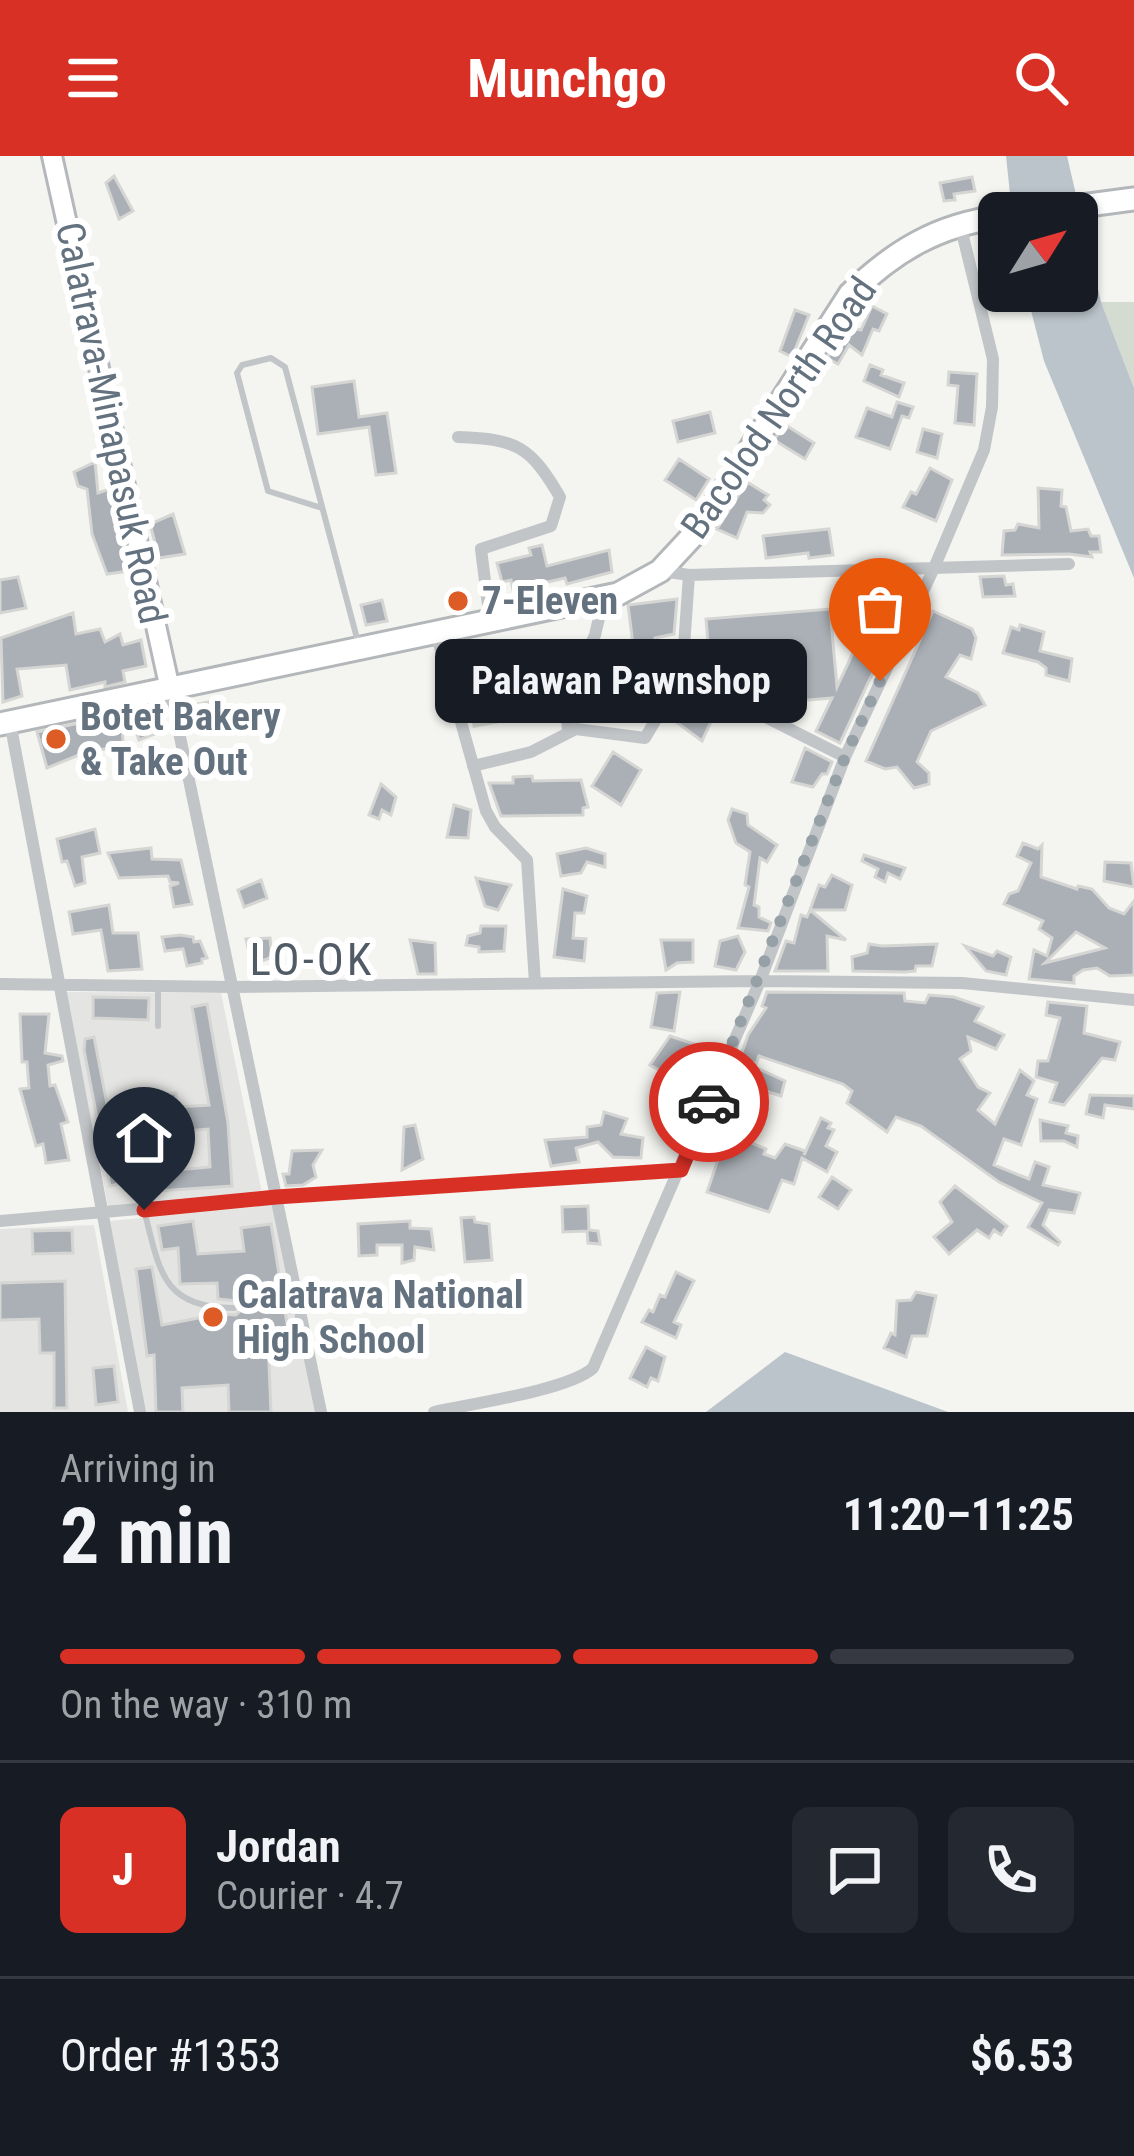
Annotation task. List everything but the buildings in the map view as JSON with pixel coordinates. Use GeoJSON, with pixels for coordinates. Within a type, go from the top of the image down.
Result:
{"type":"FeatureCollection","features":[{"type":"Feature","properties":{"kind":"highway"},"geometry":{"type":"LineString","coordinates":[[1098,204],[1134,199]]}},
{"type":"Feature","properties":{"kind":"highway","name":"Bacolod North Road"},"geometry":{"type":"LineString","coordinates":[[5,723],[618,594],[660,571],[699,529],[850,294],[880,265],[919,239],[978,221]]}},
{"type":"Feature","properties":{"kind":"main road","name":"Calatrava-Minapasuk Road"},"geometry":{"type":"LineString","coordinates":[[52,156],[170,689]]}},
{"type":"Feature","properties":{"kind":"street"},"geometry":{"type":"LineString","coordinates":[[434,1412],[539,1389],[584,1376],[593,1368],[681,1170],[760,981],[845,757],[984,450],[992,407],[993,359],[960,224]]}},
{"type":"Feature","properties":{"kind":"street"},"geometry":{"type":"LineString","coordinates":[[458,436],[504,438],[540,463],[560,497],[550,526],[481,549],[490,621]]}},
{"type":"Feature","properties":{"kind":"street"},"geometry":{"type":"LineString","coordinates":[[660,571],[1069,564]]}},
{"type":"Feature","properties":{"kind":"street"},"geometry":{"type":"LineString","coordinates":[[473,766],[531,752],[576,729],[645,738],[682,675],[689,574]]}},
{"type":"Feature","properties":{"kind":"street"},"geometry":{"type":"LineString","coordinates":[[568,733],[566,696],[596,635],[604,597]]}},
{"type":"Feature","properties":{"kind":"street"},"geometry":{"type":"LineString","coordinates":[[436,633],[486,812],[527,860],[535,983]]}},
{"type":"Feature","properties":{"kind":"street"},"geometry":{"type":"LineString","coordinates":[[682,675],[845,757]]}},
{"type":"Feature","properties":{"kind":"street"},"geometry":{"type":"LineString","coordinates":[[170,689],[321,1412]]}},
{"type":"Feature","properties":{"kind":"street"},"geometry":{"type":"LineString","coordinates":[[5,723],[62,985],[140,1412]]}},
{"type":"Feature","properties":{"kind":"street"},"geometry":{"type":"LineString","coordinates":[[0,984],[962,983],[1134,1000]]}},
{"type":"Feature","properties":{"kind":"street"},"geometry":{"type":"LineString","coordinates":[[0,1221],[681,1170]]}},
{"type":"Feature","properties":{"kind":"lane"},"geometry":{"type":"LineString","coordinates":[[322,508],[268,491],[237,373],[242,365],[271,358],[285,367],[360,649]]}},
{"type":"Feature","properties":{"kind":"lane"},"geometry":{"type":"LineString","coordinates":[[158,986],[158,1026]]}},
{"type":"Feature","properties":{"kind":"lane"},"geometry":{"type":"LineString","coordinates":[[144,1210],[169,1287],[178,1296],[209,1307],[235,1308]]}},
{"type":"Feature","properties":{"kind":"shaded area"},"geometry":{"type":"Polygon","coordinates":[[[1006,156],[1067,156],[1075,192],[1010,192],[1006,156]]]}},
{"type":"Feature","properties":{"kind":"shaded area"},"geometry":{"type":"Polygon","coordinates":[[[1098,289],[1134,388],[1134,578],[1044,361],[1031,312],[1098,312],[1098,289]]]}},
{"type":"Feature","properties":{"kind":"shaded area"},"geometry":{"type":"Polygon","coordinates":[[[1101,302],[1134,302],[1134,388],[1101,302]]]}},
{"type":"Feature","properties":{"kind":"shaded area"},"geometry":{"type":"Polygon","coordinates":[[[528,644],[542,715],[473,728],[460,657],[528,644]]]}},
{"type":"Feature","properties":{"kind":"shaded area"},"geometry":{"type":"Polygon","coordinates":[[[66,992],[221,993],[262,1193],[109,1211],[66,992]]]}},
{"type":"Feature","properties":{"kind":"shaded area","name":"Calatrava National High School"},"geometry":{"type":"Polygon","coordinates":[[[276,1197],[316,1412],[146,1412],[110,1221],[255,1207],[276,1197]]]}},
{"type":"Feature","properties":{"kind":"shaded area"},"geometry":{"type":"Polygon","coordinates":[[[94,1225],[128,1412],[0,1412],[0,1229],[94,1225]]]}},
{"type":"Feature","properties":{"kind":"shaded area"},"geometry":{"type":"Polygon","coordinates":[[[785,1352],[948,1412],[706,1412],[785,1352]]]}},
{"type":"Feature","properties":{"kind":"way so far"},"geometry":{"type":"LineString","coordinates":[[709,1102],[845,757],[880,681]]}},
{"type":"Feature","properties":{"kind":"place","name":"7-Eleven"},"geometry":{"type":"Point","coordinates":[458,601]}},
{"type":"Feature","properties":{"kind":"place","name":"Palawan Pawnshop"},"geometry":{"type":"Point","coordinates":[880,681]}},
{"type":"Feature","properties":{"kind":"place","name":"Botet Bakery & Take Out"},"geometry":{"type":"Point","coordinates":[56,739]}},
{"type":"Feature","properties":{"kind":"place","name":"Calatrava National High School"},"geometry":{"type":"Point","coordinates":[213,1317]}},
{"type":"Feature","properties":{"kind":"district","name":"LO-OK"},"geometry":{"type":"Point","coordinates":[312,959]}},
{"type":"Feature","properties":{"kind":"route"},"geometry":{"type":"LineString","coordinates":[[144,1210],[681,1170],[709,1102]]}}]}
